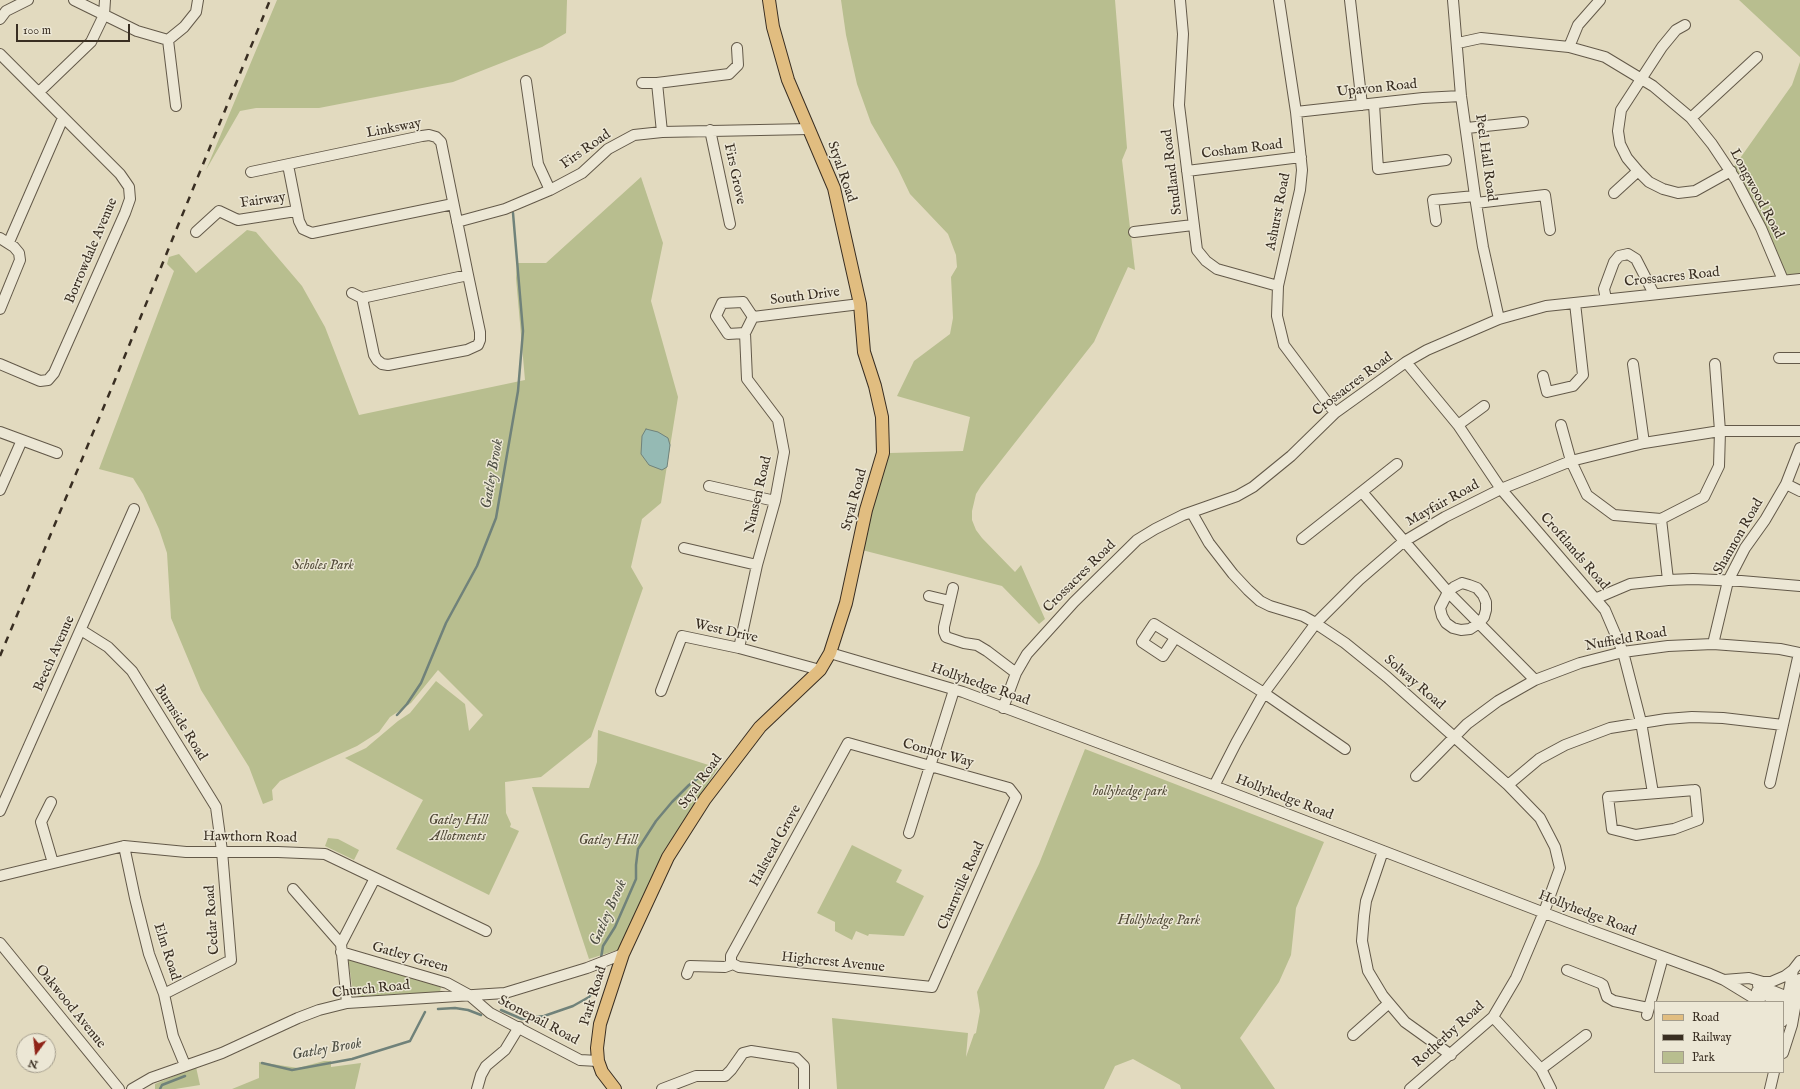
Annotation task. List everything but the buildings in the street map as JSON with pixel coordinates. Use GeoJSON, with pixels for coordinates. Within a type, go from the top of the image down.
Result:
{"type":"FeatureCollection","features":[{"type":"Feature","properties":{"kind":"main road","name":"Styal Road"},"geometry":{"type":"LineString","coordinates":[[623,954],[668,857],[705,799],[760,727],[820,670],[830,653],[846,603],[866,510],[883,453],[882,417],[875,386],[864,352],[860,304],[834,188],[788,80],[773,27],[769,0]]}},
{"type":"Feature","properties":{"kind":"main road","name":"Park Road"},"geometry":{"type":"LineString","coordinates":[[614,1089],[602,1072],[598,1062],[597,1048],[600,1024],[623,954]]}},
{"type":"Feature","properties":{"kind":"street"},"geometry":{"type":"LineString","coordinates":[[0,19],[6,11],[28,0]]}},
{"type":"Feature","properties":{"kind":"street"},"geometry":{"type":"LineString","coordinates":[[74,0],[137,31],[168,40]]}},
{"type":"Feature","properties":{"kind":"street"},"geometry":{"type":"LineString","coordinates":[[39,92],[91,42],[104,15],[105,0]]}},
{"type":"Feature","properties":{"kind":"street"},"geometry":{"type":"LineString","coordinates":[[168,40],[184,26],[196,12],[198,0]]}},
{"type":"Feature","properties":{"kind":"street","name":"Studland Road"},"geometry":{"type":"LineString","coordinates":[[1180,0],[1183,34],[1179,105],[1197,250],[1206,261],[1217,269],[1278,286]]}},
{"type":"Feature","properties":{"kind":"street","name":"Ashurst Road"},"geometry":{"type":"LineString","coordinates":[[1279,0],[1296,112],[1302,170],[1300,190],[1278,286],[1277,316],[1284,345],[1335,413]]}},
{"type":"Feature","properties":{"kind":"street"},"geometry":{"type":"LineString","coordinates":[[1350,0],[1362,105]]}},
{"type":"Feature","properties":{"kind":"street","name":"Peel Hall Road"},"geometry":{"type":"LineString","coordinates":[[1453,0],[1458,43],[1461,96],[1467,128],[1483,247],[1499,319]]}},
{"type":"Feature","properties":{"kind":"street"},"geometry":{"type":"LineString","coordinates":[[1569,47],[1578,25],[1600,0]]}},
{"type":"Feature","properties":{"kind":"street"},"geometry":{"type":"LineString","coordinates":[[1685,25],[1676,30],[1662,47],[1621,110],[1618,131],[1623,151],[1638,171],[1649,182],[1662,189],[1678,193],[1695,191],[1731,171]]}},
{"type":"Feature","properties":{"kind":"street","name":"Longwood Road"},"geometry":{"type":"LineString","coordinates":[[1458,43],[1481,38],[1569,47],[1605,57],[1642,78],[1666,96],[1691,118],[1731,171],[1761,228],[1783,280]]}},
{"type":"Feature","properties":{"kind":"street"},"geometry":{"type":"LineString","coordinates":[[168,40],[176,106]]}},
{"type":"Feature","properties":{"kind":"street"},"geometry":{"type":"LineString","coordinates":[[642,83],[657,83],[729,74],[740,68],[737,48]]}},
{"type":"Feature","properties":{"kind":"street","name":"Borrowdale Avenue"},"geometry":{"type":"LineString","coordinates":[[0,54],[120,174],[129,187],[130,199],[54,373],[48,380],[40,381],[0,364]]}},
{"type":"Feature","properties":{"kind":"street"},"geometry":{"type":"LineString","coordinates":[[1691,118],[1757,57]]}},
{"type":"Feature","properties":{"kind":"street"},"geometry":{"type":"LineString","coordinates":[[526,81],[538,164],[550,190]]}},
{"type":"Feature","properties":{"kind":"street"},"geometry":{"type":"LineString","coordinates":[[657,83],[662,132]]}},
{"type":"Feature","properties":{"kind":"street","name":"Upavon Road"},"geometry":{"type":"LineString","coordinates":[[1296,112],[1461,96]]}},
{"type":"Feature","properties":{"kind":"street"},"geometry":{"type":"LineString","coordinates":[[1374,104],[1378,169],[1446,160]]}},
{"type":"Feature","properties":{"kind":"street"},"geometry":{"type":"LineString","coordinates":[[0,309],[20,260],[17,250],[4,240],[63,118]]}},
{"type":"Feature","properties":{"kind":"street"},"geometry":{"type":"LineString","coordinates":[[1467,128],[1523,122]]}},
{"type":"Feature","properties":{"kind":"street","name":"Firs Road"},"geometry":{"type":"LineString","coordinates":[[457,222],[505,209],[550,190],[582,173],[608,149],[634,136],[662,132],[710,130],[809,129]]}},
{"type":"Feature","properties":{"kind":"street","name":"Firs Grove"},"geometry":{"type":"LineString","coordinates":[[710,130],[730,224]]}},
{"type":"Feature","properties":{"kind":"street","name":"Linksway"},"geometry":{"type":"LineString","coordinates":[[251,172],[429,135],[436,137],[441,142],[452,204],[480,332],[480,340],[478,345],[466,350],[388,366],[382,364],[374,355],[362,298]]}},
{"type":"Feature","properties":{"kind":"street","name":"Cosham Road"},"geometry":{"type":"LineString","coordinates":[[1187,171],[1301,157]]}},
{"type":"Feature","properties":{"kind":"street"},"geometry":{"type":"LineString","coordinates":[[288,165],[296,211],[303,229],[312,233],[452,204]]}},
{"type":"Feature","properties":{"kind":"street"},"geometry":{"type":"LineString","coordinates":[[1614,193],[1638,171]]}},
{"type":"Feature","properties":{"kind":"street"},"geometry":{"type":"LineString","coordinates":[[1436,221],[1433,200],[1476,200],[1545,195],[1550,230]]}},
{"type":"Feature","properties":{"kind":"street","name":"Fairway"},"geometry":{"type":"LineString","coordinates":[[196,232],[219,211],[238,220],[296,211]]}},
{"type":"Feature","properties":{"kind":"street"},"geometry":{"type":"LineString","coordinates":[[1134,232],[1193,225]]}},
{"type":"Feature","properties":{"kind":"street"},"geometry":{"type":"LineString","coordinates":[[1606,299],[1604,289],[1614,262],[1619,256],[1628,254],[1636,259],[1654,294]]}},
{"type":"Feature","properties":{"kind":"street"},"geometry":{"type":"LineString","coordinates":[[352,293],[362,298],[468,275]]}},
{"type":"Feature","properties":{"kind":"street","name":"Crossacres Road"},"geometry":{"type":"LineString","coordinates":[[1003,708],[1016,673],[1027,654],[1046,632],[1137,540],[1155,529],[1237,496],[1253,487],[1291,456],[1335,413],[1406,362],[1438,344],[1499,319],[1546,306],[1800,278]]}},
{"type":"Feature","properties":{"kind":"street","name":"South Drive"},"geometry":{"type":"LineString","coordinates":[[743,302],[753,317],[745,333],[728,334],[716,316],[722,303],[743,302]]}},
{"type":"Feature","properties":{"kind":"street"},"geometry":{"type":"LineString","coordinates":[[1543,376],[1547,392],[1573,386],[1583,374],[1575,303]]}},
{"type":"Feature","properties":{"kind":"street","name":"South Drive"},"geometry":{"type":"LineString","coordinates":[[753,317],[860,304]]}},
{"type":"Feature","properties":{"kind":"street","name":"Nansen Road"},"geometry":{"type":"LineString","coordinates":[[739,648],[757,565],[775,501],[784,452],[778,420],[746,379],[745,333]]}},
{"type":"Feature","properties":{"kind":"street"},"geometry":{"type":"LineString","coordinates":[[1779,358],[1800,358]]}},
{"type":"Feature","properties":{"kind":"street","name":"Croftlands Road"},"geometry":{"type":"LineString","coordinates":[[1406,362],[1458,425],[1501,489],[1597,598],[1605,610],[1623,652],[1640,722],[1652,793]]}},
{"type":"Feature","properties":{"kind":"street"},"geometry":{"type":"LineString","coordinates":[[1633,364],[1644,443]]}},
{"type":"Feature","properties":{"kind":"street"},"geometry":{"type":"LineString","coordinates":[[1561,425],[1571,461],[1587,495],[1614,515],[1661,519],[1704,497],[1719,466],[1720,431],[1715,364]]}},
{"type":"Feature","properties":{"kind":"street"},"geometry":{"type":"LineString","coordinates":[[1458,425],[1484,406]]}},
{"type":"Feature","properties":{"kind":"street","name":"Mayfair Road"},"geometry":{"type":"LineString","coordinates":[[1214,786],[1264,693],[1316,623],[1359,580],[1403,542],[1445,517],[1501,489],[1571,461],[1644,443],[1720,431],[1800,431]]}},
{"type":"Feature","properties":{"kind":"street"},"geometry":{"type":"LineString","coordinates":[[0,432],[57,453]]}},
{"type":"Feature","properties":{"kind":"street"},"geometry":{"type":"LineString","coordinates":[[0,490],[22,440]]}},
{"type":"Feature","properties":{"kind":"street","name":"Shannon Road"},"geometry":{"type":"LineString","coordinates":[[1713,644],[1728,581],[1745,548],[1786,484],[1800,448]]}},
{"type":"Feature","properties":{"kind":"street"},"geometry":{"type":"LineString","coordinates":[[1302,539],[1397,464]]}},
{"type":"Feature","properties":{"kind":"street"},"geometry":{"type":"LineString","coordinates":[[1786,484],[1800,491]]}},
{"type":"Feature","properties":{"kind":"street"},"geometry":{"type":"LineString","coordinates":[[709,486],[775,501]]}},
{"type":"Feature","properties":{"kind":"street"},"geometry":{"type":"LineString","coordinates":[[1362,492],[1403,542],[1448,592],[1535,680]]}},
{"type":"Feature","properties":{"kind":"street","name":"Beech Avenue"},"geometry":{"type":"LineString","coordinates":[[0,811],[134,509]]}},
{"type":"Feature","properties":{"kind":"street","name":"Solway Road"},"geometry":{"type":"LineString","coordinates":[[1192,513],[1209,543],[1233,574],[1260,601],[1270,606],[1303,616],[1345,643],[1375,667],[1508,785],[1540,818],[1555,847],[1560,868],[1544,912]]}},
{"type":"Feature","properties":{"kind":"street"},"geometry":{"type":"LineString","coordinates":[[1661,519],[1668,580]]}},
{"type":"Feature","properties":{"kind":"street"},"geometry":{"type":"LineString","coordinates":[[684,548],[757,565]]}},
{"type":"Feature","properties":{"kind":"street"},"geometry":{"type":"LineString","coordinates":[[1597,598],[1630,584],[1668,580],[1693,579],[1800,586]]}},
{"type":"Feature","properties":{"kind":"street"},"geometry":{"type":"LineString","coordinates":[[1462,583],[1469,584],[1477,588],[1483,595],[1486,602],[1484,617],[1478,623],[1470,629],[1461,630],[1453,628],[1446,623],[1440,608],[1448,592],[1454,587],[1462,583]]}},
{"type":"Feature","properties":{"kind":"street"},"geometry":{"type":"LineString","coordinates":[[953,588],[944,627],[946,637],[982,648],[1016,673]]}},
{"type":"Feature","properties":{"kind":"street"},"geometry":{"type":"LineString","coordinates":[[929,596],[950,601]]}},
{"type":"Feature","properties":{"kind":"street","name":"Burnside Road"},"geometry":{"type":"LineString","coordinates":[[81,630],[108,647],[132,671],[216,807],[222,852]]}},
{"type":"Feature","properties":{"kind":"street","name":"West Drive"},"geometry":{"type":"LineString","coordinates":[[661,691],[682,636],[739,648],[820,670]]}},
{"type":"Feature","properties":{"kind":"street"},"geometry":{"type":"LineString","coordinates":[[1175,638],[1264,693],[1345,749]]}},
{"type":"Feature","properties":{"kind":"street","name":"Nuffield Road"},"geometry":{"type":"LineString","coordinates":[[1416,776],[1467,724],[1483,711],[1535,680],[1580,663],[1623,652],[1668,646],[1713,644],[1772,648],[1800,653]]}},
{"type":"Feature","properties":{"kind":"street","name":"Hollyhedge Road"},"geometry":{"type":"LineString","coordinates":[[830,653],[954,690],[1003,708],[1214,786],[1663,957],[1731,980],[1774,1001]]}},
{"type":"Feature","properties":{"kind":"street"},"geometry":{"type":"LineString","coordinates":[[1770,783],[1800,653]]}},
{"type":"Feature","properties":{"kind":"street"},"geometry":{"type":"LineString","coordinates":[[908,832],[954,690]]}},
{"type":"Feature","properties":{"kind":"street"},"geometry":{"type":"LineString","coordinates":[[1508,785],[1540,759],[1564,745],[1610,728],[1666,718],[1723,718],[1783,726]]}},
{"type":"Feature","properties":{"kind":"street","name":"Connor Way"},"geometry":{"type":"LineString","coordinates":[[848,744],[1009,788],[1016,796]]}},
{"type":"Feature","properties":{"kind":"street","name":"Halstead Grove"},"geometry":{"type":"LineString","coordinates":[[732,964],[731,956],[848,744]]}},
{"type":"Feature","properties":{"kind":"street"},"geometry":{"type":"LineString","coordinates":[[1695,790],[1698,820],[1674,829],[1636,835],[1612,830],[1608,797],[1652,793],[1695,790]]}},
{"type":"Feature","properties":{"kind":"street","name":"Charnville Road"},"geometry":{"type":"LineString","coordinates":[[932,987],[1016,796]]}},
{"type":"Feature","properties":{"kind":"street"},"geometry":{"type":"LineString","coordinates":[[51,802],[41,822],[53,864]]}},
{"type":"Feature","properties":{"kind":"street","name":"Hawthorn Road"},"geometry":{"type":"LineString","coordinates":[[0,876],[124,846],[186,852],[325,854],[486,931]]}},
{"type":"Feature","properties":{"kind":"street","name":"Elm Road"},"geometry":{"type":"LineString","coordinates":[[124,846],[149,954],[164,994],[173,1036],[185,1065]]}},
{"type":"Feature","properties":{"kind":"street"},"geometry":{"type":"LineString","coordinates":[[1383,851],[1366,901],[1362,941],[1368,971],[1383,996],[1405,1022],[1451,1055]]}},
{"type":"Feature","properties":{"kind":"street","name":"Cedar Road"},"geometry":{"type":"LineString","coordinates":[[164,994],[230,960],[222,852]]}},
{"type":"Feature","properties":{"kind":"street"},"geometry":{"type":"LineString","coordinates":[[341,948],[376,878]]}},
{"type":"Feature","properties":{"kind":"street"},"geometry":{"type":"LineString","coordinates":[[292,889],[341,948],[347,1003]]}},
{"type":"Feature","properties":{"kind":"street","name":"Rotherby Road"},"geometry":{"type":"LineString","coordinates":[[1410,1089],[1493,1017],[1516,978],[1544,912]]}},
{"type":"Feature","properties":{"kind":"street","name":"Oakwood Avenue"},"geometry":{"type":"LineString","coordinates":[[0,943],[119,1089]]}},
{"type":"Feature","properties":{"kind":"street","name":"Gatley Green"},"geometry":{"type":"LineString","coordinates":[[341,948],[447,983],[469,995]]}},
{"type":"Feature","properties":{"kind":"street","name":"Church Road"},"geometry":{"type":"LineString","coordinates":[[132,1089],[151,1078],[222,1053],[298,1018],[347,1003],[505,993],[587,968],[623,954]]}},
{"type":"Feature","properties":{"kind":"street"},"geometry":{"type":"LineString","coordinates":[[1567,970],[1600,983],[1603,985],[1607,997],[1614,1001],[1648,1012],[1663,957]]}},
{"type":"Feature","properties":{"kind":"street"},"geometry":{"type":"LineString","coordinates":[[1731,980],[1749,978],[1763,982],[1771,982],[1785,976],[1793,970],[1800,961]]}},
{"type":"Feature","properties":{"kind":"street","name":"Highcrest Avenue"},"geometry":{"type":"LineString","coordinates":[[687,974],[690,966],[705,965],[725,967],[732,964],[739,967],[755,969],[932,987]]}},
{"type":"Feature","properties":{"kind":"street"},"geometry":{"type":"LineString","coordinates":[[1784,1050],[1788,1038],[1793,970]]}},
{"type":"Feature","properties":{"kind":"street"},"geometry":{"type":"LineString","coordinates":[[1790,1009],[1800,979]]}},
{"type":"Feature","properties":{"kind":"street","name":"Hollyhedge Road"},"geometry":{"type":"LineString","coordinates":[[1731,980],[1758,1001]]}},
{"type":"Feature","properties":{"kind":"street","name":"Stonepail Road"},"geometry":{"type":"LineString","coordinates":[[469,995],[490,1013],[580,1060],[598,1062]]}},
{"type":"Feature","properties":{"kind":"street"},"geometry":{"type":"LineString","coordinates":[[1353,1035],[1389,1003]]}},
{"type":"Feature","properties":{"kind":"street"},"geometry":{"type":"LineString","coordinates":[[1493,1017],[1541,1069],[1551,1089]]}},
{"type":"Feature","properties":{"kind":"street"},"geometry":{"type":"LineString","coordinates":[[478,1089],[481,1075],[486,1066],[505,1050],[519,1027]]}},
{"type":"Feature","properties":{"kind":"street"},"geometry":{"type":"LineString","coordinates":[[1788,1038],[1793,1032],[1800,1030]]}},
{"type":"Feature","properties":{"kind":"street"},"geometry":{"type":"LineString","coordinates":[[1541,1069],[1586,1035]]}},
{"type":"Feature","properties":{"kind":"street"},"geometry":{"type":"LineString","coordinates":[[662,1089],[696,1076],[725,1076],[743,1053],[751,1051],[796,1058],[804,1066],[804,1089]]}},
{"type":"Feature","properties":{"kind":"street"},"geometry":{"type":"LineString","coordinates":[[1770,1089],[1774,1073]]}},
{"type":"Feature","properties":{"kind":"green space"},"geometry":{"type":"Polygon","coordinates":[[[277,0],[567,0],[566,33],[542,47],[453,82],[319,108],[256,108],[240,111],[206,170],[277,0]]]}},
{"type":"Feature","properties":{"kind":"green space"},"geometry":{"type":"Polygon","coordinates":[[[841,0],[1115,0],[1127,148],[1122,160],[1135,270],[1128,267],[1094,342],[981,486],[976,494],[972,511],[972,520],[976,530],[982,538],[1015,572],[1021,565],[1045,619],[1039,624],[1002,586],[862,550],[874,499],[890,453],[963,451],[970,417],[897,396],[914,361],[950,334],[953,318],[951,277],[957,267],[956,255],[948,234],[910,194],[898,169],[871,123],[857,84],[846,35],[841,0]]]}},
{"type":"Feature","properties":{"kind":"green space"},"geometry":{"type":"Polygon","coordinates":[[[1739,0],[1800,0],[1800,57],[1739,0]]]}},
{"type":"Feature","properties":{"kind":"green space"},"geometry":{"type":"Polygon","coordinates":[[[1800,62],[1800,279],[1783,280],[1731,171],[1792,85],[1800,62]]]}},
{"type":"Feature","properties":{"kind":"green space","name":"Scholes Park"},"geometry":{"type":"Polygon","coordinates":[[[641,177],[663,243],[651,301],[678,397],[661,503],[642,519],[631,567],[643,588],[591,737],[541,777],[505,782],[506,813],[511,824],[510,827],[519,831],[489,895],[396,849],[423,800],[345,758],[366,748],[398,721],[410,713],[436,681],[465,704],[469,731],[483,715],[438,670],[411,703],[390,717],[379,732],[357,746],[280,781],[272,790],[273,800],[263,804],[249,767],[201,690],[171,618],[167,553],[159,529],[143,494],[133,478],[99,469],[174,271],[167,264],[169,257],[179,254],[196,273],[247,230],[256,232],[302,286],[325,327],[359,415],[525,380],[516,278],[517,263],[546,263],[641,177]]]}},
{"type":"Feature","properties":{"kind":"green space","name":"Gatley Hill"},"geometry":{"type":"Polygon","coordinates":[[[598,730],[718,768],[663,852],[621,949],[589,959],[532,787],[589,788],[597,762],[598,730]]]}},
{"type":"Feature","properties":{"kind":"green space","name":"Hollyhedge Park"},"geometry":{"type":"Polygon","coordinates":[[[1085,749],[1324,842],[1296,908],[1291,955],[1279,982],[1240,1038],[1275,1089],[1181,1089],[1180,1085],[1133,1059],[1115,1066],[1104,1089],[837,1089],[832,1018],[968,1033],[966,1057],[974,1034],[976,1033],[980,1011],[977,992],[1039,864],[1085,749]]]}},
{"type":"Feature","properties":{"kind":"green space"},"geometry":{"type":"Polygon","coordinates":[[[328,838],[338,839],[359,850],[354,860],[325,846],[328,838]]]}},
{"type":"Feature","properties":{"kind":"green space"},"geometry":{"type":"Polygon","coordinates":[[[852,845],[902,870],[896,882],[924,896],[904,936],[869,934],[868,936],[856,931],[852,940],[835,931],[835,922],[817,913],[852,845]]]}},
{"type":"Feature","properties":{"kind":"green space"},"geometry":{"type":"Polygon","coordinates":[[[348,958],[441,987],[440,992],[359,997],[353,992],[348,958]]]}},
{"type":"Feature","properties":{"kind":"green space"},"geometry":{"type":"Polygon","coordinates":[[[324,1061],[331,1061],[331,1067],[361,1063],[355,1089],[232,1089],[259,1078],[259,1062],[298,1068],[324,1061]]]}},
{"type":"Feature","properties":{"kind":"green space"},"geometry":{"type":"Polygon","coordinates":[[[196,1067],[200,1085],[175,1089],[155,1089],[155,1084],[196,1067]]]}},
{"type":"Feature","properties":{"kind":"water"},"geometry":{"type":"Polygon","coordinates":[[[646,429],[658,432],[668,438],[670,445],[667,467],[662,470],[649,465],[641,454],[642,436],[646,429]]]}},
{"type":"Feature","properties":{"kind":"waterway","name":"Gatley Brook"},"geometry":{"type":"LineString","coordinates":[[397,715],[407,704],[421,683],[446,623],[477,566],[496,518],[518,391],[523,331],[513,213]]}},
{"type":"Feature","properties":{"kind":"waterway","name":"Gatley Brook"},"geometry":{"type":"LineString","coordinates":[[601,958],[603,946],[615,927],[636,879],[638,849],[656,821],[672,802],[689,785],[717,764]]}},
{"type":"Feature","properties":{"kind":"waterway","name":"Gatley Brook"},"geometry":{"type":"LineString","coordinates":[[501,1010],[522,1019],[544,1016],[573,1006],[589,997],[596,989],[601,968]]}},
{"type":"Feature","properties":{"kind":"waterway","name":"Gatley Brook"},"geometry":{"type":"LineString","coordinates":[[438,1009],[455,1008],[468,1010],[481,1015]]}},
{"type":"Feature","properties":{"kind":"waterway","name":"Gatley Brook"},"geometry":{"type":"LineString","coordinates":[[262,1063],[292,1070],[352,1059],[410,1041],[425,1012]]}},
{"type":"Feature","properties":{"kind":"waterway","name":"Gatley Brook"},"geometry":{"type":"LineString","coordinates":[[160,1089],[162,1085],[185,1076]]}},
{"type":"Feature","properties":{"kind":"railway"},"geometry":{"type":"LineString","coordinates":[[0,656],[115,380],[270,0]]}},
{"type":"Feature","properties":{"kind":"park label","name":"hollyhedge park"},"geometry":{"type":"Point","coordinates":[1130,792]}},
{"type":"Feature","properties":{"kind":"park label","name":"Gatley Hill Allotments"},"geometry":{"type":"Point","coordinates":[458,830]}}]}
